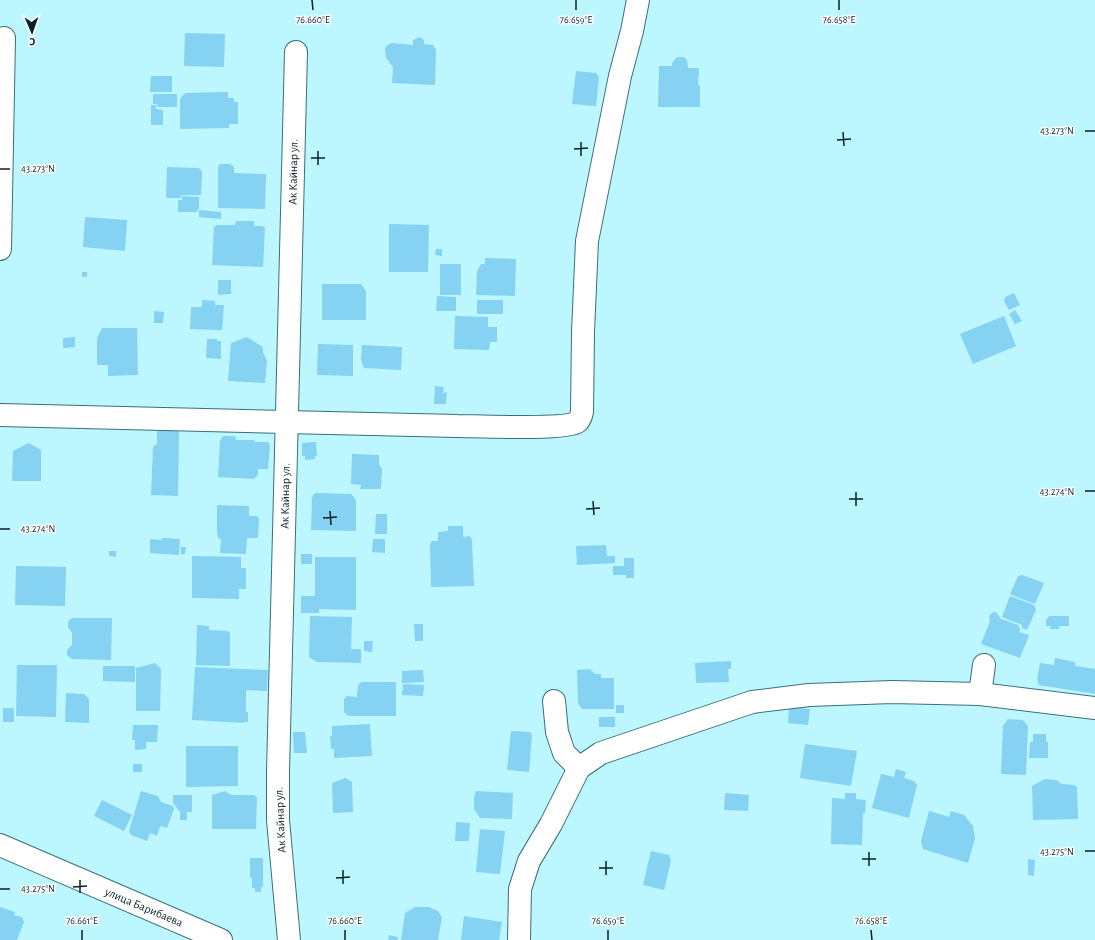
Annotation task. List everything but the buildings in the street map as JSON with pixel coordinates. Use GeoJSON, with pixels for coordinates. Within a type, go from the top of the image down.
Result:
{"type":"FeatureCollection","features":[{"type":"Feature","properties":{"kind":"street"},"geometry":{"type":"LineString","coordinates":[[0,415],[287,420],[511,427],[565,425],[576,423],[582,412],[583,332],[587,241],[620,76],[632,31],[638,0]]}},
{"type":"Feature","properties":{"kind":"street"},"geometry":{"type":"LineString","coordinates":[[0,249],[4,38]]}},
{"type":"Feature","properties":{"kind":"street","name":"Ак Кайнар ул."},"geometry":{"type":"LineString","coordinates":[[289,940],[278,820],[278,788],[296,52]]}},
{"type":"Feature","properties":{"kind":"street"},"geometry":{"type":"LineString","coordinates":[[980,694],[984,665]]}},
{"type":"Feature","properties":{"kind":"street"},"geometry":{"type":"LineString","coordinates":[[518,940],[520,889],[529,861],[551,824],[579,768],[601,753],[752,702],[809,695],[892,692],[980,694],[1095,708]]}},
{"type":"Feature","properties":{"kind":"street"},"geometry":{"type":"LineString","coordinates":[[554,701],[557,732],[564,752],[579,768]]}},
{"type":"Feature","properties":{"kind":"street","name":"улица Барибаева"},"geometry":{"type":"LineString","coordinates":[[0,845],[221,940]]}}]}
